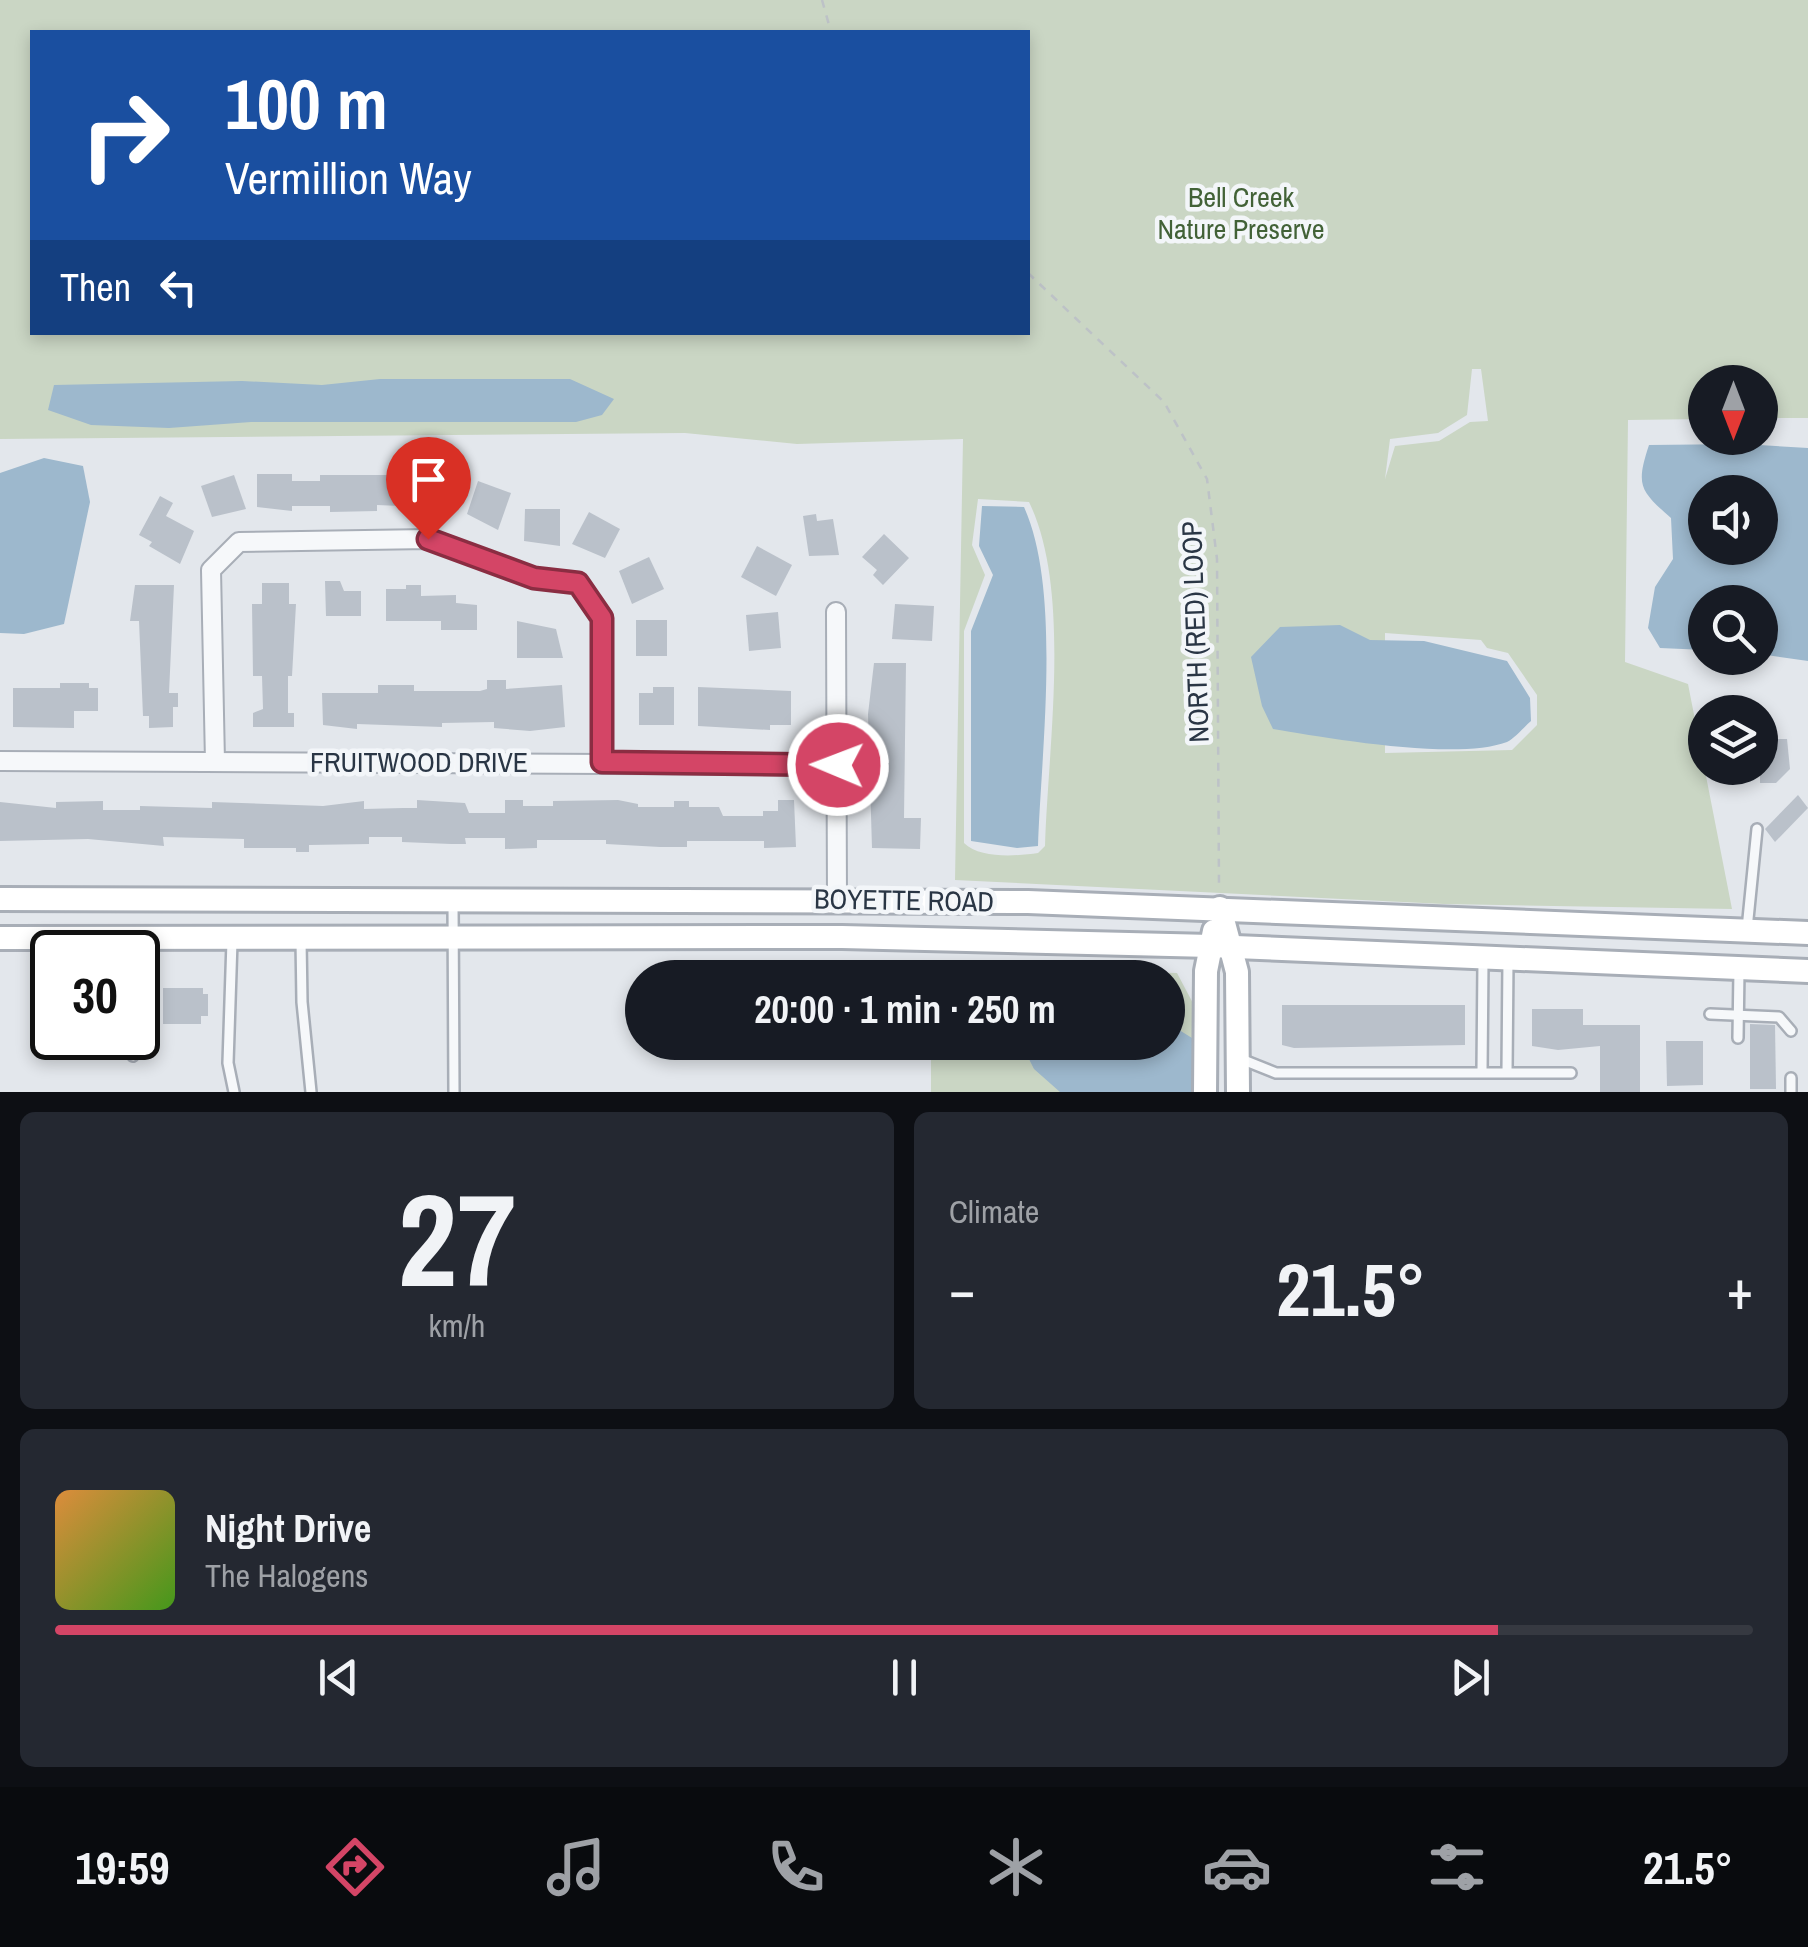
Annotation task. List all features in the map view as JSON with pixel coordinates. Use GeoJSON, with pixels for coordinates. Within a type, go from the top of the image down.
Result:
{"type":"FeatureCollection","features":[{"type":"Feature","properties":{"kind":"main road","name":"BOYETTE ROAD"},"geometry":{"type":"LineString","coordinates":[[0,899],[837,899],[1220,908],[1808,933]]}},
{"type":"Feature","properties":{"kind":"main road"},"geometry":{"type":"LineString","coordinates":[[1220,908],[1221,947],[1237,972],[1238,1092]]}},
{"type":"Feature","properties":{"kind":"main road","name":"BOYETTE ROAD"},"geometry":{"type":"LineString","coordinates":[[160,942],[232,937],[842,937],[1221,947],[1808,971]]}},
{"type":"Feature","properties":{"kind":"main road","name":"BOYETTE ROAD"},"geometry":{"type":"LineString","coordinates":[[0,938],[30,940]]}},
{"type":"Feature","properties":{"kind":"main road"},"geometry":{"type":"LineString","coordinates":[[1205,1092],[1206,971],[1221,947]]}},
{"type":"Feature","properties":{"kind":"street"},"geometry":{"type":"LineString","coordinates":[[215,762],[211,570],[240,542],[428,539],[534,578],[578,583],[602,618],[602,762]]}},
{"type":"Feature","properties":{"kind":"street"},"geometry":{"type":"LineString","coordinates":[[836,612],[837,899]]}},
{"type":"Feature","properties":{"kind":"street","name":"FRUITWOOD DRIVE"},"geometry":{"type":"LineString","coordinates":[[0,761],[838,765]]}},
{"type":"Feature","properties":{"kind":"lane"},"geometry":{"type":"LineString","coordinates":[[1747,932],[1757,829]]}},
{"type":"Feature","properties":{"kind":"lane"},"geometry":{"type":"LineString","coordinates":[[453,899],[454,1092]]}},
{"type":"Feature","properties":{"kind":"lane"},"geometry":{"type":"LineString","coordinates":[[232,937],[228,1063],[234,1092]]}},
{"type":"Feature","properties":{"kind":"lane"},"geometry":{"type":"LineString","coordinates":[[301,937],[302,1002],[311,1092]]}},
{"type":"Feature","properties":{"kind":"lane"},"geometry":{"type":"LineString","coordinates":[[1482,1072],[1484,958]]}},
{"type":"Feature","properties":{"kind":"lane"},"geometry":{"type":"LineString","coordinates":[[1507,1072],[1508,960]]}},
{"type":"Feature","properties":{"kind":"lane"},"geometry":{"type":"LineString","coordinates":[[1738,1038],[1739,969]]}},
{"type":"Feature","properties":{"kind":"lane"},"geometry":{"type":"LineString","coordinates":[[1710,1014],[1780,1016],[1790,1031]]}},
{"type":"Feature","properties":{"kind":"lane"},"geometry":{"type":"LineString","coordinates":[[1238,1058],[1276,1073],[1571,1073]]}},
{"type":"Feature","properties":{"kind":"lane"},"geometry":{"type":"LineString","coordinates":[[1791,1078],[1791,1092]]}},
{"type":"Feature","properties":{"kind":"path"},"geometry":{"type":"LineString","coordinates":[[822,0],[830,30]]}},
{"type":"Feature","properties":{"kind":"path","name":"NORTH (RED) LOOP"},"geometry":{"type":"LineString","coordinates":[[1030,275],[1164,402],[1207,479],[1217,559],[1220,880]]}},
{"type":"Feature","properties":{"kind":"green space","name":"Bell Creek Nature Preserve"},"geometry":{"type":"Polygon","coordinates":[[[0,0],[1808,0],[1808,418],[1778,418],[1778,365],[1688,365],[1688,419],[1628,420],[1625,662],[1688,684],[1688,785],[1708,785],[1732,909],[1444,904],[955,880],[963,439],[797,444],[685,433],[0,439],[0,0]],[[1472,369],[1467,415],[1438,433],[1390,439],[1385,479],[1395,446],[1439,441],[1470,422],[1488,421],[1481,369],[1472,369]],[[978,499],[972,545],[985,575],[964,631],[964,843],[989,854],[1038,853],[1045,846],[1054,623],[1042,538],[1029,502],[978,499]],[[1385,633],[1385,753],[1512,750],[1537,725],[1537,695],[1508,653],[1487,648],[1481,640],[1385,633]]]}},
{"type":"Feature","properties":{"kind":"green space"},"geometry":{"type":"Polygon","coordinates":[[[1185,988],[1195,1007],[1193,1092],[931,1092],[931,1060],[1185,1060],[1185,988]]]}},
{"type":"Feature","properties":{"kind":"water"},"geometry":{"type":"Polygon","coordinates":[[[380,379],[570,379],[614,399],[602,415],[576,422],[251,422],[169,428],[91,425],[48,410],[54,385],[242,381],[322,385],[380,379]]]}},
{"type":"Feature","properties":{"kind":"water"},"geometry":{"type":"Polygon","coordinates":[[[1649,445],[1688,445],[1688,455],[1778,455],[1778,446],[1808,448],[1808,661],[1778,657],[1778,585],[1688,585],[1688,649],[1660,648],[1648,628],[1655,587],[1673,559],[1671,518],[1647,493],[1642,469],[1649,445]]]}},
{"type":"Feature","properties":{"kind":"water"},"geometry":{"type":"Polygon","coordinates":[[[44,458],[83,466],[90,502],[64,624],[24,634],[0,633],[0,473],[44,458]]]}},
{"type":"Feature","properties":{"kind":"water"},"geometry":{"type":"Polygon","coordinates":[[[982,506],[1024,507],[1036,542],[1043,582],[1046,673],[1038,846],[1017,848],[971,841],[971,631],[993,575],[979,546],[982,506]]]}},
{"type":"Feature","properties":{"kind":"water"},"geometry":{"type":"Polygon","coordinates":[[[1340,625],[1370,640],[1424,641],[1507,661],[1530,698],[1531,721],[1507,742],[1457,749],[1391,746],[1273,729],[1262,706],[1251,657],[1280,627],[1340,625]]]}},
{"type":"Feature","properties":{"kind":"water"},"geometry":{"type":"Polygon","coordinates":[[[1185,1034],[1192,1038],[1192,1092],[1060,1092],[1030,1060],[1185,1060],[1185,1034]]]}},
{"type":"Feature","properties":{"kind":"building"},"geometry":{"type":"Polygon","coordinates":[[[418,472],[452,476],[448,508],[377,505],[377,511],[330,512],[330,506],[292,506],[292,511],[257,507],[257,474],[292,474],[292,481],[320,481],[320,475],[389,475],[389,481],[417,481],[418,472]]]}},
{"type":"Feature","properties":{"kind":"building"},"geometry":{"type":"Polygon","coordinates":[[[234,475],[246,509],[212,517],[201,486],[234,475]]]}},
{"type":"Feature","properties":{"kind":"building"},"geometry":{"type":"Polygon","coordinates":[[[478,481],[511,493],[498,530],[467,514],[478,481]]]}},
{"type":"Feature","properties":{"kind":"building"},"geometry":{"type":"Polygon","coordinates":[[[160,496],[173,503],[166,516],[194,531],[180,564],[149,546],[152,542],[139,535],[160,496]]]}},
{"type":"Feature","properties":{"kind":"building"},"geometry":{"type":"Polygon","coordinates":[[[525,509],[560,509],[560,546],[524,541],[525,509]]]}},
{"type":"Feature","properties":{"kind":"building"},"geometry":{"type":"Polygon","coordinates":[[[589,512],[620,529],[605,558],[572,544],[589,512]]]}},
{"type":"Feature","properties":{"kind":"building"},"geometry":{"type":"Polygon","coordinates":[[[816,514],[817,521],[833,519],[839,555],[809,556],[803,516],[816,514]]]}},
{"type":"Feature","properties":{"kind":"building"},"geometry":{"type":"Polygon","coordinates":[[[884,534],[909,558],[883,585],[873,575],[877,570],[862,557],[884,534]]]}},
{"type":"Feature","properties":{"kind":"building"},"geometry":{"type":"Polygon","coordinates":[[[757,546],[792,565],[776,596],[741,577],[757,546]]]}},
{"type":"Feature","properties":{"kind":"building"},"geometry":{"type":"Polygon","coordinates":[[[649,557],[664,589],[632,604],[619,571],[649,557]]]}},
{"type":"Feature","properties":{"kind":"building"},"geometry":{"type":"Polygon","coordinates":[[[325,581],[340,581],[344,591],[361,591],[361,616],[326,616],[325,581]]]}},
{"type":"Feature","properties":{"kind":"building"},"geometry":{"type":"Polygon","coordinates":[[[262,583],[289,583],[289,604],[296,604],[292,676],[288,676],[288,713],[294,713],[294,727],[253,727],[253,713],[263,709],[262,676],[253,676],[252,604],[262,604],[262,583]]]}},
{"type":"Feature","properties":{"kind":"building"},"geometry":{"type":"Polygon","coordinates":[[[135,585],[174,585],[169,693],[178,693],[178,707],[173,707],[173,727],[149,728],[149,716],[143,716],[139,621],[130,621],[135,585]]]}},
{"type":"Feature","properties":{"kind":"building"},"geometry":{"type":"Polygon","coordinates":[[[406,585],[421,585],[421,596],[456,595],[456,603],[477,605],[477,630],[441,630],[441,621],[386,621],[386,589],[406,589],[406,585]]]}},
{"type":"Feature","properties":{"kind":"building"},"geometry":{"type":"Polygon","coordinates":[[[895,604],[934,606],[932,641],[892,639],[895,604]]]}},
{"type":"Feature","properties":{"kind":"building"},"geometry":{"type":"Polygon","coordinates":[[[778,612],[781,648],[749,651],[746,615],[778,612]]]}},
{"type":"Feature","properties":{"kind":"building"},"geometry":{"type":"Polygon","coordinates":[[[636,620],[667,620],[667,656],[636,656],[636,620]]]}},
{"type":"Feature","properties":{"kind":"building"},"geometry":{"type":"Polygon","coordinates":[[[517,621],[556,629],[563,658],[517,658],[517,621]]]}},
{"type":"Feature","properties":{"kind":"building"},"geometry":{"type":"Polygon","coordinates":[[[874,663],[906,663],[904,818],[921,818],[920,849],[872,848],[868,714],[874,663]]]}},
{"type":"Feature","properties":{"kind":"building"},"geometry":{"type":"Polygon","coordinates":[[[487,680],[506,680],[506,689],[562,685],[565,727],[530,731],[494,728],[494,722],[442,723],[442,727],[357,724],[357,729],[323,725],[322,693],[378,693],[378,685],[414,685],[414,691],[480,691],[487,689],[487,680]]]}},
{"type":"Feature","properties":{"kind":"building"},"geometry":{"type":"Polygon","coordinates":[[[60,683],[89,683],[89,688],[98,688],[98,711],[74,711],[74,728],[13,727],[13,688],[60,688],[60,683]]]}},
{"type":"Feature","properties":{"kind":"building"},"geometry":{"type":"Polygon","coordinates":[[[653,687],[674,687],[674,725],[639,725],[639,693],[653,693],[653,687]]]}},
{"type":"Feature","properties":{"kind":"building"},"geometry":{"type":"Polygon","coordinates":[[[698,687],[791,691],[791,725],[770,725],[770,730],[698,726],[698,687]]]}},
{"type":"Feature","properties":{"kind":"building"},"geometry":{"type":"Polygon","coordinates":[[[1778,739],[1787,739],[1790,769],[1778,781],[1778,739]]]}},
{"type":"Feature","properties":{"kind":"building"},"geometry":{"type":"Polygon","coordinates":[[[1798,795],[1808,808],[1775,842],[1765,829],[1798,795]]]}},
{"type":"Feature","properties":{"kind":"building"},"geometry":{"type":"Polygon","coordinates":[[[417,800],[465,803],[469,813],[505,813],[505,800],[523,800],[523,806],[553,806],[553,801],[618,800],[638,807],[674,807],[674,801],[689,801],[689,807],[719,807],[723,816],[763,816],[763,811],[778,811],[778,800],[794,800],[796,847],[764,848],[764,841],[687,841],[687,847],[660,847],[606,844],[606,840],[537,840],[537,848],[505,849],[505,838],[465,838],[466,844],[451,844],[369,837],[369,844],[309,845],[309,852],[296,852],[296,848],[244,848],[244,839],[163,837],[164,846],[88,839],[0,841],[0,802],[56,808],[56,802],[103,801],[103,810],[140,810],[140,806],[212,808],[212,802],[323,806],[364,801],[364,809],[417,808],[417,800]]]}},
{"type":"Feature","properties":{"kind":"building"},"geometry":{"type":"Polygon","coordinates":[[[163,988],[203,988],[203,994],[208,994],[208,1016],[201,1016],[201,1024],[163,1024],[163,988]]]}},
{"type":"Feature","properties":{"kind":"building"},"geometry":{"type":"Polygon","coordinates":[[[1282,1005],[1465,1005],[1465,1045],[1294,1048],[1282,1045],[1282,1005]]]}},
{"type":"Feature","properties":{"kind":"building"},"geometry":{"type":"Polygon","coordinates":[[[1532,1009],[1583,1009],[1583,1025],[1640,1025],[1640,1092],[1600,1092],[1600,1046],[1558,1050],[1532,1046],[1532,1009]]]}},
{"type":"Feature","properties":{"kind":"building"},"geometry":{"type":"Polygon","coordinates":[[[1750,1024],[1775,1025],[1776,1089],[1750,1089],[1750,1024]]]}},
{"type":"Feature","properties":{"kind":"building"},"geometry":{"type":"Polygon","coordinates":[[[1666,1041],[1703,1041],[1703,1085],[1667,1086],[1666,1041]]]}},
{"type":"Feature","properties":{"kind":"route"},"geometry":{"type":"LineString","coordinates":[[428,539],[534,578],[578,583],[602,618],[602,762],[838,765]]}}]}
